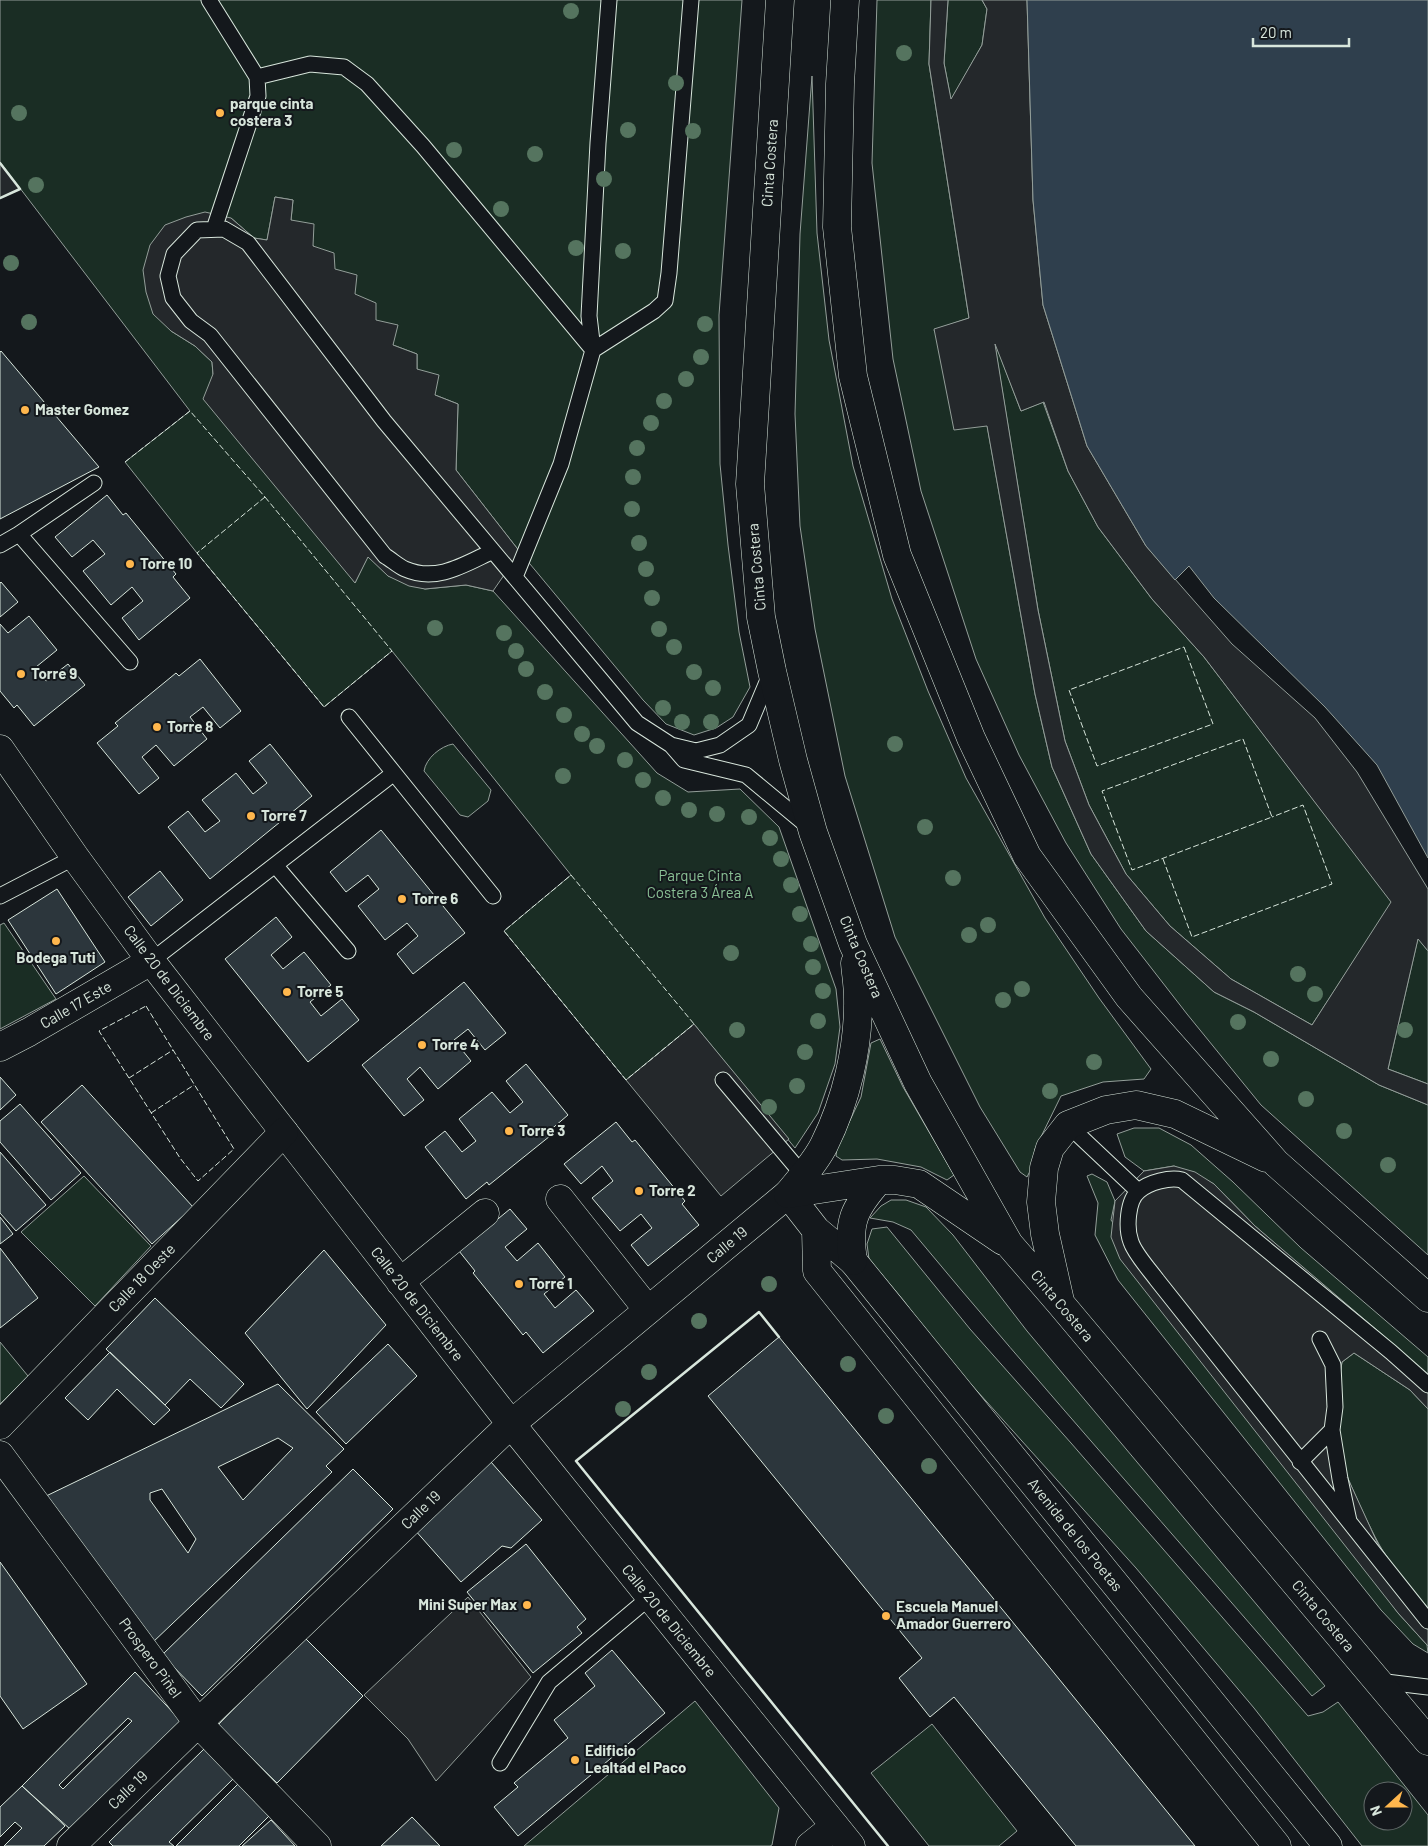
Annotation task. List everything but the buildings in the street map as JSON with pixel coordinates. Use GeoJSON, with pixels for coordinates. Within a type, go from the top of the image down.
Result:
{"type":"FeatureCollection","features":[{"type":"Feature","properties":{"kind":"street","name":"Cinta Costera"},"geometry":{"type":"LineString","coordinates":[[780,0],[750,484],[761,617],[772,671],[793,760],[814,832],[853,944],[918,1083],[1009,1244],[1428,1741]]}},
{"type":"Feature","properties":{"kind":"street"},"geometry":{"type":"LineString","coordinates":[[845,0],[840,84],[837,227],[853,376],[897,555],[971,738],[1028,856],[1129,997],[1276,1163],[1428,1298]]}},
{"type":"Feature","properties":{"kind":"street","name":"Calle 20 de Diciembre"},"geometry":{"type":"LineString","coordinates":[[0,749],[75,857],[151,961],[511,1424],[843,1836]]}},
{"type":"Feature","properties":{"kind":"street","name":"Calle 19"},"geometry":{"type":"LineString","coordinates":[[71,1846],[511,1424],[795,1185],[823,1146],[836,1117],[853,1057],[858,998],[853,944]]}},
{"type":"Feature","properties":{"kind":"street","name":"Calle 17 Este"},"geometry":{"type":"LineString","coordinates":[[0,1047],[151,961]]}},
{"type":"Feature","properties":{"kind":"street"},"geometry":{"type":"LineString","coordinates":[[1060,1303],[1045,1234],[1041,1202],[1044,1168],[1050,1148],[1068,1125],[1106,1110],[1136,1105],[1175,1114],[1276,1163]]}},
{"type":"Feature","properties":{"kind":"street","name":"Calle 18 Oeste"},"geometry":{"type":"LineString","coordinates":[[0,1425],[284,1132]]}},
{"type":"Feature","properties":{"kind":"street"},"geometry":{"type":"LineString","coordinates":[[795,1185],[880,1180],[895,1180],[919,1184],[1009,1244]]}},
{"type":"Feature","properties":{"kind":"street"},"geometry":{"type":"LineString","coordinates":[[853,1261],[850,1242],[854,1218],[861,1200],[880,1180]]}},
{"type":"Feature","properties":{"kind":"street","name":"Avenida de los Poetas"},"geometry":{"type":"LineString","coordinates":[[795,1185],[816,1230],[853,1261],[1328,1846]]}},
{"type":"Feature","properties":{"kind":"street"},"geometry":{"type":"LineString","coordinates":[[560,1199],[648,1310]]}},
{"type":"Feature","properties":{"kind":"street"},"geometry":{"type":"LineString","coordinates":[[400,1282],[485,1213]]}},
{"type":"Feature","properties":{"kind":"street"},"geometry":{"type":"LineString","coordinates":[[816,1230],[817,1272],[1277,1846]]}},
{"type":"Feature","properties":{"kind":"street","name":"Prospero Piñel"},"geometry":{"type":"LineString","coordinates":[[0,1456],[198,1723],[317,1846]]}},
{"type":"Feature","properties":{"kind":"street"},"geometry":{"type":"LineString","coordinates":[[810,1846],[843,1836]]}},
{"type":"Feature","properties":{"kind":"lane"},"geometry":{"type":"LineString","coordinates":[[209,0],[257,77],[258,96],[214,229]]}},
{"type":"Feature","properties":{"kind":"lane"},"geometry":{"type":"LineString","coordinates":[[515,577],[561,464],[593,350],[589,316],[598,143],[609,0]]}},
{"type":"Feature","properties":{"kind":"lane"},"geometry":{"type":"LineString","coordinates":[[593,350],[654,311],[665,300],[669,273],[691,0]]}},
{"type":"Feature","properties":{"kind":"lane"},"geometry":{"type":"LineString","coordinates":[[257,77],[310,64],[344,67],[367,84],[424,146],[593,350]]}},
{"type":"Feature","properties":{"kind":"lane"},"geometry":{"type":"LineString","coordinates":[[493,551],[446,573],[424,575],[404,569],[385,556],[210,334],[191,321],[173,298],[168,276],[174,254],[197,230],[224,229],[248,243],[384,421],[515,577],[637,724],[671,745],[684,760],[746,775],[814,832]]}},
{"type":"Feature","properties":{"kind":"lane"},"geometry":{"type":"LineString","coordinates":[[0,545],[20,534],[94,483]]}},
{"type":"Feature","properties":{"kind":"lane"},"geometry":{"type":"LineString","coordinates":[[20,534],[130,662]]}},
{"type":"Feature","properties":{"kind":"lane"},"geometry":{"type":"LineString","coordinates":[[671,745],[696,751],[720,745],[749,725],[772,671]]}},
{"type":"Feature","properties":{"kind":"lane"},"geometry":{"type":"LineString","coordinates":[[349,717],[493,896]]}},
{"type":"Feature","properties":{"kind":"lane"},"geometry":{"type":"LineString","coordinates":[[151,961],[394,773]]}},
{"type":"Feature","properties":{"kind":"lane"},"geometry":{"type":"LineString","coordinates":[[0,896],[75,857]]}},
{"type":"Feature","properties":{"kind":"lane"},"geometry":{"type":"LineString","coordinates":[[275,866],[348,952]]}},
{"type":"Feature","properties":{"kind":"lane"},"geometry":{"type":"LineString","coordinates":[[723,1080],[795,1185]]}},
{"type":"Feature","properties":{"kind":"lane"},"geometry":{"type":"LineString","coordinates":[[1068,1125],[1138,1191]]}},
{"type":"Feature","properties":{"kind":"lane"},"geometry":{"type":"LineString","coordinates":[[1428,1385],[1392,1352],[1182,1180],[1174,1178],[1160,1181],[1138,1191],[1130,1208],[1127,1225],[1131,1244],[1157,1280],[1300,1462],[1428,1621]]}},
{"type":"Feature","properties":{"kind":"lane"},"geometry":{"type":"LineString","coordinates":[[1320,1339],[1334,1365],[1335,1407],[1332,1430],[1338,1471],[1350,1524]]}},
{"type":"Feature","properties":{"kind":"lane"},"geometry":{"type":"LineString","coordinates":[[1300,1462],[1332,1430]]}},
{"type":"Feature","properties":{"kind":"lane"},"geometry":{"type":"LineString","coordinates":[[500,1763],[549,1682],[650,1597]]}},
{"type":"Feature","properties":{"kind":"lane"},"geometry":{"type":"LineString","coordinates":[[1378,1681],[1428,1687]]}},
{"type":"Feature","properties":{"kind":"green space","name":"Parque Cinta Costera 3 Área A"},"geometry":{"type":"Polygon","coordinates":[[[0,0],[742,0],[719,315],[720,464],[739,632],[750,687],[733,717],[716,728],[694,735],[666,724],[643,700],[520,552],[456,470],[458,404],[435,395],[417,369],[417,354],[393,345],[355,294],[291,220],[293,200],[275,197],[267,240],[254,238],[231,218],[171,331],[195,346],[212,362],[213,374],[355,583],[368,556],[388,576],[425,589],[466,585],[493,591],[657,773],[688,792],[740,789],[779,827],[836,989],[840,1027],[835,1064],[818,1113],[795,1148],[694,1024],[626,1080],[504,931],[571,875],[392,651],[324,707],[125,462],[190,411],[0,162],[0,0]]]}},
{"type":"Feature","properties":{"kind":"green space"},"geometry":{"type":"Polygon","coordinates":[[[877,0],[931,0],[929,64],[969,318],[934,330],[987,425],[1035,694],[1052,767],[1091,854],[1146,931],[1214,992],[1254,1012],[1379,1085],[1428,1105],[1428,1255],[1261,1105],[1121,929],[1066,843],[1019,755],[976,659],[921,491],[893,359],[872,163],[877,0]]]}},
{"type":"Feature","properties":{"kind":"green space"},"geometry":{"type":"Polygon","coordinates":[[[948,0],[982,0],[987,9],[982,45],[951,100],[944,63],[948,0]]]}},
{"type":"Feature","properties":{"kind":"green space"},"geometry":{"type":"Polygon","coordinates":[[[812,76],[817,233],[829,340],[853,466],[892,599],[928,691],[966,778],[1045,918],[1099,998],[1151,1069],[1144,1079],[1103,1082],[1061,1096],[1035,1149],[1032,1167],[1027,1177],[1020,1172],[980,1107],[895,937],[845,776],[815,629],[800,526],[795,414],[800,234],[812,76]]]}},
{"type":"Feature","properties":{"kind":"green space"},"geometry":{"type":"Polygon","coordinates":[[[994,340],[1021,411],[1043,402],[1068,471],[1098,527],[1152,599],[1204,657],[1392,902],[1312,1025],[1231,979],[1170,926],[1126,874],[1089,805],[1065,741],[1038,610],[994,340]]]}},
{"type":"Feature","properties":{"kind":"green space"},"geometry":{"type":"Polygon","coordinates":[[[453,744],[491,790],[488,801],[468,817],[460,815],[424,771],[425,766],[435,753],[453,744]]]}},
{"type":"Feature","properties":{"kind":"green space"},"geometry":{"type":"Polygon","coordinates":[[[4,923],[56,999],[0,1029],[0,925],[4,923]]]}},
{"type":"Feature","properties":{"kind":"green space"},"geometry":{"type":"Polygon","coordinates":[[[1418,938],[1428,951],[1428,1084],[1388,1069],[1418,938]]]}},
{"type":"Feature","properties":{"kind":"green space"},"geometry":{"type":"Polygon","coordinates":[[[880,1039],[903,1087],[954,1175],[947,1180],[921,1167],[877,1159],[842,1160],[836,1156],[837,1148],[861,1097],[871,1043],[880,1039]]]}},
{"type":"Feature","properties":{"kind":"green space"},"geometry":{"type":"Polygon","coordinates":[[[1134,1128],[1159,1128],[1191,1145],[1233,1182],[1301,1248],[1428,1357],[1428,1377],[1255,1226],[1214,1184],[1174,1166],[1144,1171],[1125,1157],[1117,1134],[1134,1128]]]}},
{"type":"Feature","properties":{"kind":"green space"},"geometry":{"type":"Polygon","coordinates":[[[1092,1174],[1107,1182],[1115,1201],[1111,1220],[1398,1613],[1427,1645],[1428,1653],[1413,1644],[1381,1610],[1118,1280],[1095,1235],[1098,1203],[1087,1176],[1092,1174]]]}},
{"type":"Feature","properties":{"kind":"green space"},"geometry":{"type":"Polygon","coordinates":[[[84,1176],[151,1246],[95,1306],[21,1232],[84,1176]]]}},
{"type":"Feature","properties":{"kind":"green space"},"geometry":{"type":"Polygon","coordinates":[[[891,1200],[906,1200],[926,1207],[953,1235],[1027,1331],[1325,1686],[1312,1696],[1010,1348],[911,1230],[893,1222],[870,1218],[881,1206],[891,1200]]]}},
{"type":"Feature","properties":{"kind":"green space"},"geometry":{"type":"Polygon","coordinates":[[[887,1227],[970,1329],[1308,1716],[1323,1712],[1338,1702],[1401,1781],[1363,1781],[1363,1831],[1413,1831],[1413,1796],[1428,1815],[1428,1846],[1362,1846],[1254,1708],[1136,1568],[942,1352],[904,1301],[869,1259],[867,1244],[872,1229],[887,1227]]]}},
{"type":"Feature","properties":{"kind":"green space"},"geometry":{"type":"Polygon","coordinates":[[[0,1342],[28,1376],[0,1404],[0,1342]]]}},
{"type":"Feature","properties":{"kind":"green space"},"geometry":{"type":"Polygon","coordinates":[[[1354,1353],[1410,1390],[1428,1409],[1428,1611],[1416,1599],[1387,1559],[1364,1514],[1340,1457],[1336,1423],[1339,1381],[1342,1362],[1354,1353]]]}},
{"type":"Feature","properties":{"kind":"green space"},"geometry":{"type":"Polygon","coordinates":[[[695,1701],[779,1808],[772,1845],[524,1846],[695,1701]]]}},
{"type":"Feature","properties":{"kind":"green space"},"geometry":{"type":"Polygon","coordinates":[[[932,1724],[1017,1831],[999,1846],[929,1846],[871,1773],[932,1724]]]}},
{"type":"Feature","properties":{"kind":"shaded area"},"geometry":{"type":"Polygon","coordinates":[[[931,0],[948,0],[944,63],[951,99],[982,45],[987,9],[982,0],[1027,0],[1033,200],[1043,305],[1087,446],[1146,546],[1232,644],[1315,718],[1357,772],[1428,889],[1428,951],[1418,939],[1388,1069],[1428,1084],[1428,1105],[1379,1085],[1254,1012],[1214,992],[1146,931],[1091,854],[1052,767],[1035,694],[987,426],[954,430],[934,329],[969,318],[929,64],[931,0]],[[995,344],[1038,610],[1065,741],[1089,805],[1126,874],[1170,926],[1231,979],[1312,1025],[1391,902],[1204,657],[1152,599],[1098,527],[1068,471],[1044,402],[1021,411],[995,344]]]}},
{"type":"Feature","properties":{"kind":"shaded area"},"geometry":{"type":"Polygon","coordinates":[[[0,163],[20,189],[0,198],[0,163]]]}},
{"type":"Feature","properties":{"kind":"shaded area"},"geometry":{"type":"Polygon","coordinates":[[[275,197],[293,200],[291,220],[314,224],[313,246],[334,253],[335,269],[357,275],[355,294],[376,303],[376,320],[398,325],[393,345],[417,354],[417,369],[439,375],[435,395],[458,404],[456,470],[520,552],[493,591],[466,585],[425,589],[409,586],[388,576],[368,557],[355,583],[203,399],[213,374],[212,362],[195,346],[171,331],[153,314],[146,292],[143,270],[150,245],[165,225],[205,212],[231,218],[254,238],[267,240],[275,197]]]}},
{"type":"Feature","properties":{"kind":"shaded area"},"geometry":{"type":"Polygon","coordinates":[[[694,1024],[789,1139],[721,1196],[626,1080],[694,1024]]]}},
{"type":"Feature","properties":{"kind":"shaded area"},"geometry":{"type":"Polygon","coordinates":[[[1174,1166],[1195,1172],[1214,1184],[1255,1226],[1385,1337],[1428,1377],[1428,1409],[1410,1390],[1354,1353],[1342,1362],[1338,1385],[1337,1441],[1344,1470],[1377,1542],[1417,1601],[1428,1611],[1428,1646],[1398,1613],[1120,1259],[1111,1237],[1115,1201],[1144,1171],[1174,1166]]]}},
{"type":"Feature","properties":{"kind":"shaded area"},"geometry":{"type":"Polygon","coordinates":[[[468,1597],[531,1677],[436,1781],[408,1739],[364,1695],[468,1597]]]}},
{"type":"Feature","properties":{"kind":"water"},"geometry":{"type":"Polygon","coordinates":[[[1027,0],[1428,0],[1428,858],[1377,765],[1325,707],[1214,598],[1189,566],[1175,580],[1146,546],[1087,446],[1043,305],[1033,200],[1027,0]]]}},
{"type":"Feature","properties":{"kind":"fence"},"geometry":{"type":"LineString","coordinates":[[125,462],[190,411],[265,497]]}},
{"type":"Feature","properties":{"kind":"fence"},"geometry":{"type":"LineString","coordinates":[[265,497],[392,651],[324,707],[197,553],[265,497]]}},
{"type":"Feature","properties":{"kind":"fence"},"geometry":{"type":"LineString","coordinates":[[1184,647],[1213,724],[1097,766],[1069,690],[1184,647]]}},
{"type":"Feature","properties":{"kind":"fence"},"geometry":{"type":"LineString","coordinates":[[1243,739],[1272,817],[1132,870],[1102,791],[1243,739]]}},
{"type":"Feature","properties":{"kind":"fence"},"geometry":{"type":"LineString","coordinates":[[1163,859],[1192,937],[1332,884],[1303,805],[1272,817]]}},
{"type":"Feature","properties":{"kind":"fence"},"geometry":{"type":"LineString","coordinates":[[571,875],[694,1024],[626,1080],[504,931],[571,875]]}},
{"type":"Feature","properties":{"kind":"fence"},"geometry":{"type":"LineString","coordinates":[[146,1006],[234,1149],[198,1181],[180,1158],[99,1031],[146,1006]]}},
{"type":"Feature","properties":{"kind":"fence"},"geometry":{"type":"LineString","coordinates":[[129,1078],[173,1050]]}},
{"type":"Feature","properties":{"kind":"fence"},"geometry":{"type":"LineString","coordinates":[[151,1113],[194,1085]]}},
{"type":"Feature","properties":{"kind":"wall"},"geometry":{"type":"LineString","coordinates":[[0,163],[20,189],[0,198]]}},
{"type":"Feature","properties":{"kind":"wall"},"geometry":{"type":"LineString","coordinates":[[779,1337],[759,1312],[576,1461],[888,1846]]}},
{"type":"Feature","properties":{"kind":"place","name":"parque cinta costera 3"},"geometry":{"type":"Point","coordinates":[220,113]}},
{"type":"Feature","properties":{"kind":"place","name":"Master Gomez"},"geometry":{"type":"Point","coordinates":[25,410]}},
{"type":"Feature","properties":{"kind":"place","name":"Torre 10"},"geometry":{"type":"Point","coordinates":[130,564]}},
{"type":"Feature","properties":{"kind":"place","name":"Torre 9"},"geometry":{"type":"Point","coordinates":[21,674]}},
{"type":"Feature","properties":{"kind":"place","name":"Torre 8"},"geometry":{"type":"Point","coordinates":[157,727]}},
{"type":"Feature","properties":{"kind":"place","name":"Torre 7"},"geometry":{"type":"Point","coordinates":[251,816]}},
{"type":"Feature","properties":{"kind":"place","name":"Torre 6"},"geometry":{"type":"Point","coordinates":[402,899]}},
{"type":"Feature","properties":{"kind":"place","name":"Bodega Tuti"},"geometry":{"type":"Point","coordinates":[56,941]}},
{"type":"Feature","properties":{"kind":"place","name":"Torre 5"},"geometry":{"type":"Point","coordinates":[287,992]}},
{"type":"Feature","properties":{"kind":"place","name":"Torre 4"},"geometry":{"type":"Point","coordinates":[422,1045]}},
{"type":"Feature","properties":{"kind":"place","name":"Torre 3"},"geometry":{"type":"Point","coordinates":[509,1131]}},
{"type":"Feature","properties":{"kind":"place","name":"Torre 2"},"geometry":{"type":"Point","coordinates":[639,1191]}},
{"type":"Feature","properties":{"kind":"place","name":"Torre 1"},"geometry":{"type":"Point","coordinates":[519,1284]}},
{"type":"Feature","properties":{"kind":"place","name":"Mini Super Max"},"geometry":{"type":"Point","coordinates":[527,1605]}},
{"type":"Feature","properties":{"kind":"place","name":"Escuela Manuel Amador Guerrero"},"geometry":{"type":"Point","coordinates":[886,1616]}},
{"type":"Feature","properties":{"kind":"place","name":"Edificio Lealtad el Paco"},"geometry":{"type":"Point","coordinates":[575,1760]}}]}
